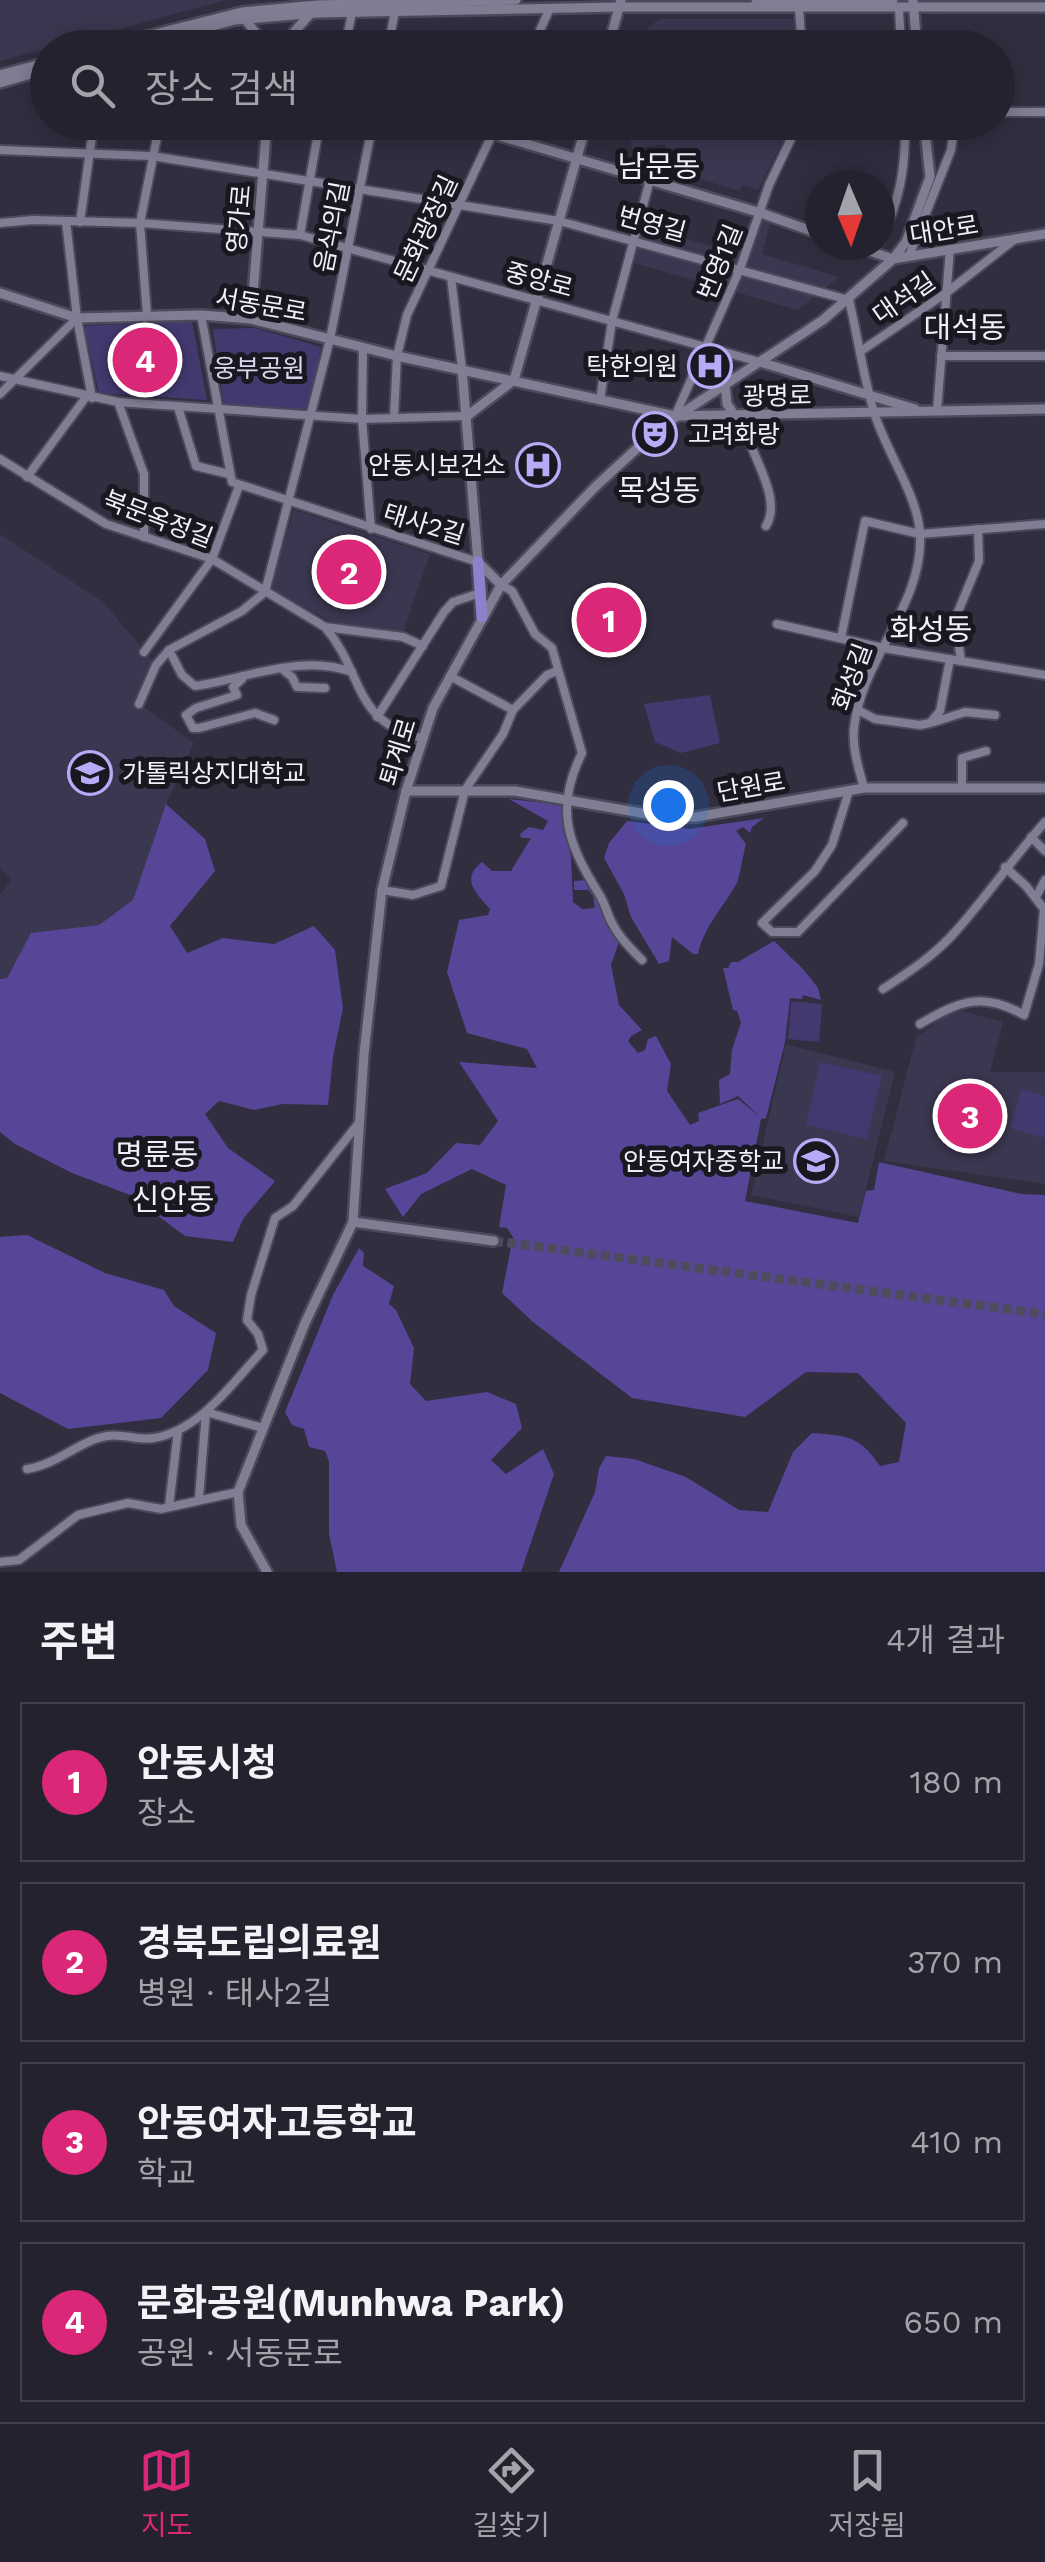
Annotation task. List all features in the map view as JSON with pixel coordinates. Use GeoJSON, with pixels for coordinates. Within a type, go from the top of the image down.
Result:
{"type":"FeatureCollection","features":[{"type":"Feature","properties":{"kind":"main road"},"geometry":{"type":"LineString","coordinates":[[478,562],[482,616]]}},
{"type":"Feature","properties":{"kind":"street"},"geometry":{"type":"LineString","coordinates":[[177,30],[243,15],[317,6],[516,0]]}},
{"type":"Feature","properties":{"kind":"street"},"geometry":{"type":"LineString","coordinates":[[756,0],[1045,8]]}},
{"type":"Feature","properties":{"kind":"street"},"geometry":{"type":"LineString","coordinates":[[193,30],[243,15],[620,4],[799,9],[896,5]]}},
{"type":"Feature","properties":{"kind":"street"},"geometry":{"type":"LineString","coordinates":[[613,30],[620,4]]}},
{"type":"Feature","properties":{"kind":"street"},"geometry":{"type":"LineString","coordinates":[[896,5],[899,30]]}},
{"type":"Feature","properties":{"kind":"street"},"geometry":{"type":"LineString","coordinates":[[913,5],[915,30]]}},
{"type":"Feature","properties":{"kind":"street"},"geometry":{"type":"LineString","coordinates":[[540,30],[550,8]]}},
{"type":"Feature","properties":{"kind":"street"},"geometry":{"type":"LineString","coordinates":[[799,9],[801,30]]}},
{"type":"Feature","properties":{"kind":"street"},"geometry":{"type":"LineString","coordinates":[[391,30],[395,11]]}},
{"type":"Feature","properties":{"kind":"street"},"geometry":{"type":"LineString","coordinates":[[348,30],[352,12]]}},
{"type":"Feature","properties":{"kind":"street"},"geometry":{"type":"LineString","coordinates":[[296,30],[310,14]]}},
{"type":"Feature","properties":{"kind":"street"},"geometry":{"type":"LineString","coordinates":[[243,15],[254,30]]}},
{"type":"Feature","properties":{"kind":"street"},"geometry":{"type":"LineString","coordinates":[[0,79],[30,68]]}},
{"type":"Feature","properties":{"kind":"street"},"geometry":{"type":"LineString","coordinates":[[0,79],[30,73]]}},
{"type":"Feature","properties":{"kind":"street"},"geometry":{"type":"LineString","coordinates":[[1015,112],[1045,112]]}},
{"type":"Feature","properties":{"kind":"street"},"geometry":{"type":"LineString","coordinates":[[80,222],[92,140]]}},
{"type":"Feature","properties":{"kind":"street"},"geometry":{"type":"LineString","coordinates":[[147,315],[140,223],[156,140]]}},
{"type":"Feature","properties":{"kind":"street","name":"영가로"},"geometry":{"type":"LineString","coordinates":[[251,319],[266,140]]}},
{"type":"Feature","properties":{"kind":"street"},"geometry":{"type":"LineString","coordinates":[[300,235],[317,140]]}},
{"type":"Feature","properties":{"kind":"street","name":"음식의길"},"geometry":{"type":"LineString","coordinates":[[289,502],[330,339],[369,140]]}},
{"type":"Feature","properties":{"kind":"street","name":"문화광장길"},"geometry":{"type":"LineString","coordinates":[[394,418],[398,356],[407,315],[490,140]]}},
{"type":"Feature","properties":{"kind":"street"},"geometry":{"type":"LineString","coordinates":[[513,140],[805,229]]}},
{"type":"Feature","properties":{"kind":"street"},"geometry":{"type":"LineString","coordinates":[[0,376],[118,402],[312,417],[467,416],[514,380],[582,140]]}},
{"type":"Feature","properties":{"kind":"street","name":"번영1길"},"geometry":{"type":"LineString","coordinates":[[675,416],[740,269],[769,185],[790,140]]}},
{"type":"Feature","properties":{"kind":"street"},"geometry":{"type":"LineString","coordinates":[[895,203],[906,162],[905,140]]}},
{"type":"Feature","properties":{"kind":"street","name":"퇴계로"},"geometry":{"type":"LineString","coordinates":[[895,258],[906,242],[930,177],[926,140]]}},
{"type":"Feature","properties":{"kind":"street"},"geometry":{"type":"LineString","coordinates":[[909,256],[952,140]]}},
{"type":"Feature","properties":{"kind":"street","name":"번영길"},"geometry":{"type":"LineString","coordinates":[[0,150],[152,156],[559,220],[849,300]]}},
{"type":"Feature","properties":{"kind":"street"},"geometry":{"type":"LineString","coordinates":[[600,400],[612,321],[650,180]]}},
{"type":"Feature","properties":{"kind":"street"},"geometry":{"type":"LineString","coordinates":[[27,477],[89,398],[66,221]]}},
{"type":"Feature","properties":{"kind":"street","name":"중앙로"},"geometry":{"type":"LineString","coordinates":[[0,223],[140,223],[300,235],[870,393],[922,411]]}},
{"type":"Feature","properties":{"kind":"street","name":"대안로"},"geometry":{"type":"LineString","coordinates":[[895,259],[1045,234]]}},
{"type":"Feature","properties":{"kind":"street","name":"대석길"},"geometry":{"type":"LineString","coordinates":[[861,352],[1016,238]]}},
{"type":"Feature","properties":{"kind":"street"},"geometry":{"type":"LineString","coordinates":[[936,412],[950,249]]}},
{"type":"Feature","properties":{"kind":"street","name":"퇴계로"},"geometry":{"type":"LineString","coordinates":[[238,1492],[319,1291],[348,1239],[353,1222],[358,1124],[382,890],[422,738],[450,676],[501,586],[608,475],[675,416],[849,300],[893,260]]}},
{"type":"Feature","properties":{"kind":"street"},"geometry":{"type":"LineString","coordinates":[[451,276],[462,369]]}},
{"type":"Feature","properties":{"kind":"street","name":"서동문로"},"geometry":{"type":"LineString","coordinates":[[0,293],[76,318],[200,315],[251,319],[514,380]]}},
{"type":"Feature","properties":{"kind":"street"},"geometry":{"type":"LineString","coordinates":[[849,300],[874,413],[920,534]]}},
{"type":"Feature","properties":{"kind":"street"},"geometry":{"type":"LineString","coordinates":[[144,652],[212,559],[239,486],[229,474],[200,315]]}},
{"type":"Feature","properties":{"kind":"street"},"geometry":{"type":"LineString","coordinates":[[0,394],[76,318]]}},
{"type":"Feature","properties":{"kind":"street"},"geometry":{"type":"LineString","coordinates":[[363,347],[362,418],[370,529]]}},
{"type":"Feature","properties":{"kind":"street"},"geometry":{"type":"LineString","coordinates":[[941,356],[1045,356]]}},
{"type":"Feature","properties":{"kind":"street","name":"태사2길"},"geometry":{"type":"LineString","coordinates":[[239,486],[478,562],[462,369]]}},
{"type":"Feature","properties":{"kind":"street","name":"광명로"},"geometry":{"type":"LineString","coordinates":[[514,380],[675,416],[1045,409]]}},
{"type":"Feature","properties":{"kind":"street"},"geometry":{"type":"LineString","coordinates":[[725,384],[726,404],[739,416],[771,494],[772,516],[766,526]]}},
{"type":"Feature","properties":{"kind":"street"},"geometry":{"type":"LineString","coordinates":[[118,402],[144,474],[144,537]]}},
{"type":"Feature","properties":{"kind":"street"},"geometry":{"type":"LineString","coordinates":[[178,407],[196,466],[229,474]]}},
{"type":"Feature","properties":{"kind":"street","name":"북문옥정길"},"geometry":{"type":"LineString","coordinates":[[0,459],[106,524],[212,559],[325,627],[338,642],[376,716]]}},
{"type":"Feature","properties":{"kind":"street"},"geometry":{"type":"LineString","coordinates":[[140,704],[156,666],[169,650],[242,611],[264,592],[289,502]]}},
{"type":"Feature","properties":{"kind":"street"},"geometry":{"type":"LineString","coordinates":[[841,638],[866,521],[920,534],[1044,524],[1045,538]]}},
{"type":"Feature","properties":{"kind":"street"},"geometry":{"type":"LineString","coordinates":[[961,661],[956,618],[979,561],[978,530]]}},
{"type":"Feature","properties":{"kind":"street","name":"화성길"},"geometry":{"type":"LineString","coordinates":[[864,788],[854,738],[858,710],[908,593],[920,534]]}},
{"type":"Feature","properties":{"kind":"street"},"geometry":{"type":"LineString","coordinates":[[478,562],[501,586],[512,591],[535,634],[552,648],[582,753],[566,798],[575,856],[601,897],[612,925],[642,960]]}},
{"type":"Feature","properties":{"kind":"street"},"geometry":{"type":"LineString","coordinates":[[422,738],[385,725],[376,716],[453,602],[480,592]]}},
{"type":"Feature","properties":{"kind":"street"},"geometry":{"type":"LineString","coordinates":[[777,624],[883,648],[1045,676]]}},
{"type":"Feature","properties":{"kind":"street"},"geometry":{"type":"LineString","coordinates":[[325,627],[403,637],[422,646]]}},
{"type":"Feature","properties":{"kind":"street"},"geometry":{"type":"LineString","coordinates":[[169,650],[182,675],[195,686],[281,668],[325,666],[352,672]]}},
{"type":"Feature","properties":{"kind":"street"},"geometry":{"type":"LineString","coordinates":[[930,723],[940,711],[950,659]]}},
{"type":"Feature","properties":{"kind":"street"},"geometry":{"type":"LineString","coordinates":[[281,668],[297,687],[325,688]]}},
{"type":"Feature","properties":{"kind":"street"},"geometry":{"type":"LineString","coordinates":[[382,890],[412,895],[441,886],[465,790],[503,734],[514,710],[547,675],[557,671]]}},
{"type":"Feature","properties":{"kind":"street"},"geometry":{"type":"LineString","coordinates":[[450,676],[514,710]]}},
{"type":"Feature","properties":{"kind":"street"},"geometry":{"type":"LineString","coordinates":[[242,679],[233,687],[238,695],[196,708],[186,715],[187,722],[192,728],[199,728],[255,713],[274,720]]}},
{"type":"Feature","properties":{"kind":"street"},"geometry":{"type":"LineString","coordinates":[[858,710],[876,719],[920,725],[965,712],[995,715]]}},
{"type":"Feature","properties":{"kind":"street"},"geometry":{"type":"LineString","coordinates":[[962,787],[962,758],[986,752]]}},
{"type":"Feature","properties":{"kind":"street","name":"단원로"},"geometry":{"type":"LineString","coordinates":[[406,791],[515,792],[670,818],[864,788],[1045,788]]}},
{"type":"Feature","properties":{"kind":"street"},"geometry":{"type":"LineString","coordinates":[[849,791],[832,845],[815,870],[762,923],[772,932],[798,932],[903,823]]}},
{"type":"Feature","properties":{"kind":"street"},"geometry":{"type":"LineString","coordinates":[[883,990],[922,963],[956,932],[1045,822]]}},
{"type":"Feature","properties":{"kind":"street"},"geometry":{"type":"LineString","coordinates":[[1031,837],[1045,851]]}},
{"type":"Feature","properties":{"kind":"street"},"geometry":{"type":"LineString","coordinates":[[920,1024],[948,1008],[978,999],[1003,1003],[1024,1015],[1044,932],[1044,910],[1005,867]]}},
{"type":"Feature","properties":{"kind":"street"},"geometry":{"type":"LineString","coordinates":[[1036,897],[1045,880]]}},
{"type":"Feature","properties":{"kind":"street"},"geometry":{"type":"LineString","coordinates":[[27,1469],[106,1436],[152,1439],[178,1431],[206,1412],[263,1350],[258,1334],[247,1320],[250,1295],[275,1218],[293,1206],[358,1124]]}},
{"type":"Feature","properties":{"kind":"street"},"geometry":{"type":"LineString","coordinates":[[353,1222],[494,1241]]}},
{"type":"Feature","properties":{"kind":"street"},"geometry":{"type":"LineString","coordinates":[[206,1412],[263,1428]]}},
{"type":"Feature","properties":{"kind":"street"},"geometry":{"type":"LineString","coordinates":[[199,1498],[206,1412]]}},
{"type":"Feature","properties":{"kind":"street"},"geometry":{"type":"LineString","coordinates":[[169,1506],[178,1431]]}},
{"type":"Feature","properties":{"kind":"street"},"geometry":{"type":"LineString","coordinates":[[0,1562],[19,1560],[78,1515],[128,1502],[161,1509],[238,1492],[242,1524],[268,1572]]}},
{"type":"Feature","properties":{"kind":"shaded area"},"geometry":{"type":"Polygon","coordinates":[[[0,0],[226,0],[115,30],[30,30],[30,53],[0,61],[0,0]]]}},
{"type":"Feature","properties":{"kind":"shaded area"},"geometry":{"type":"Polygon","coordinates":[[[659,19],[794,19],[795,30],[645,30],[659,19]]]}},
{"type":"Feature","properties":{"kind":"shaded area"},"geometry":{"type":"Polygon","coordinates":[[[631,140],[783,140],[758,190],[743,185],[739,191],[669,169],[665,144],[632,149],[631,140]]]}},
{"type":"Feature","properties":{"kind":"shaded area"},"geometry":{"type":"Polygon","coordinates":[[[750,219],[770,224],[762,254],[839,277],[798,310],[631,262],[642,226],[739,254],[750,219]]]}},
{"type":"Feature","properties":{"kind":"shaded area"},"geometry":{"type":"Polygon","coordinates":[[[294,510],[430,554],[402,634],[330,621],[270,589],[294,510]]]}},
{"type":"Feature","properties":{"kind":"shaded area","name":"가톨릭상지대학교"},"geometry":{"type":"Polygon","coordinates":[[[0,534],[103,602],[156,665],[140,704],[194,743],[166,804],[133,900],[99,925],[31,934],[7,978],[0,979],[0,894],[12,880],[0,868],[0,534]]]}},
{"type":"Feature","properties":{"kind":"shaded area"},"geometry":{"type":"Polygon","coordinates":[[[509,799],[562,805],[573,902],[582,909],[595,908],[588,890],[574,890],[574,881],[586,880],[599,898],[619,942],[611,965],[619,1005],[642,1030],[628,1041],[638,1053],[645,1050],[648,1039],[656,1036],[671,1064],[667,1091],[690,1125],[699,1121],[698,1113],[738,1099],[760,1117],[738,1096],[720,1104],[719,1080],[730,1074],[732,1049],[741,1023],[733,1010],[723,968],[774,941],[818,988],[821,1000],[803,995],[802,999],[790,998],[785,1042],[766,1118],[761,1119],[745,1201],[858,1223],[866,1191],[874,1190],[879,1162],[1021,1194],[1045,1195],[1045,1572],[559,1572],[595,1492],[599,1468],[606,1456],[634,1459],[686,1477],[739,1510],[768,1512],[793,1452],[812,1433],[851,1439],[880,1466],[899,1462],[906,1423],[858,1373],[806,1372],[745,1417],[632,1398],[533,1322],[502,1293],[513,1237],[507,1228],[499,1227],[506,1185],[472,1169],[421,1194],[403,1217],[385,1189],[427,1173],[456,1143],[480,1145],[498,1121],[459,1062],[537,1068],[527,1049],[467,1033],[447,972],[459,920],[488,915],[490,909],[472,886],[475,868],[482,862],[492,871],[511,871],[531,838],[521,838],[520,834],[529,827],[543,830],[548,821],[509,799]]]}},
{"type":"Feature","properties":{"kind":"shaded area"},"geometry":{"type":"Polygon","coordinates":[[[166,804],[205,839],[215,871],[170,926],[187,953],[223,938],[274,944],[314,926],[335,950],[343,1008],[328,1105],[283,1104],[254,1110],[219,1101],[205,1114],[228,1148],[275,1181],[243,1219],[233,1242],[185,1236],[130,1195],[72,1173],[15,1144],[0,1132],[0,979],[7,978],[31,933],[99,925],[133,900],[166,804]]]}},
{"type":"Feature","properties":{"kind":"shaded area"},"geometry":{"type":"Polygon","coordinates":[[[764,818],[750,833],[743,827],[736,831],[746,844],[738,880],[709,926],[698,954],[672,937],[669,961],[659,964],[631,917],[624,894],[604,858],[609,843],[627,821],[689,829],[764,818]]]}},
{"type":"Feature","properties":{"kind":"shaded area"},"geometry":{"type":"Polygon","coordinates":[[[953,1009],[1003,1022],[990,1072],[1045,1072],[1045,1184],[884,1161],[916,1038],[953,1009]]]}},
{"type":"Feature","properties":{"kind":"shaded area","name":"안동여자중학교"},"geometry":{"type":"Polygon","coordinates":[[[786,1044],[895,1072],[859,1217],[751,1195],[786,1044]]]}},
{"type":"Feature","properties":{"kind":"shaded area"},"geometry":{"type":"Polygon","coordinates":[[[27,1235],[105,1273],[164,1290],[174,1306],[216,1333],[208,1370],[161,1418],[68,1429],[0,1393],[0,1237],[27,1235]]]}},
{"type":"Feature","properties":{"kind":"shaded area"},"geometry":{"type":"Polygon","coordinates":[[[359,1248],[364,1253],[363,1266],[394,1286],[389,1304],[396,1310],[414,1348],[410,1384],[426,1401],[487,1392],[516,1404],[522,1428],[491,1460],[506,1474],[543,1449],[554,1474],[521,1572],[337,1572],[329,1534],[329,1461],[325,1451],[309,1447],[304,1429],[292,1425],[285,1412],[333,1295],[359,1248]]]}},
{"type":"Feature","properties":{"kind":"green space"},"geometry":{"type":"Polygon","coordinates":[[[192,321],[207,400],[99,393],[84,326],[192,321]]]}},
{"type":"Feature","properties":{"kind":"green space","name":"웅부공원"},"geometry":{"type":"Polygon","coordinates":[[[255,328],[321,347],[308,411],[224,405],[213,329],[255,328]]]}},
{"type":"Feature","properties":{"kind":"green space"},"geometry":{"type":"Polygon","coordinates":[[[710,695],[720,743],[681,753],[655,742],[644,704],[710,695]]]}},
{"type":"Feature","properties":{"kind":"green space"},"geometry":{"type":"Polygon","coordinates":[[[791,1001],[822,1004],[819,1042],[788,1039],[791,1001]]]}},
{"type":"Feature","properties":{"kind":"green space"},"geometry":{"type":"Polygon","coordinates":[[[820,1062],[882,1076],[867,1139],[806,1125],[820,1062]]]}},
{"type":"Feature","properties":{"kind":"green space"},"geometry":{"type":"Polygon","coordinates":[[[1021,1089],[1045,1096],[1045,1138],[1010,1128],[1021,1089]]]}},
{"type":"Feature","properties":{"kind":"tunnel"},"geometry":{"type":"LineString","coordinates":[[494,1241],[1045,1314]]}},
{"type":"Feature","properties":{"kind":"place","name":"문화공원(Munhwa Park)"},"geometry":{"type":"Point","coordinates":[145,360]}},
{"type":"Feature","properties":{"kind":"place","name":"탁한의원"},"geometry":{"type":"Point","coordinates":[710,366]}},
{"type":"Feature","properties":{"kind":"place","name":"고려화랑"},"geometry":{"type":"Point","coordinates":[655,434]}},
{"type":"Feature","properties":{"kind":"place","name":"안동시보건소"},"geometry":{"type":"Point","coordinates":[538,465]}},
{"type":"Feature","properties":{"kind":"place","name":"경북도립의료원"},"geometry":{"type":"Point","coordinates":[349,572]}},
{"type":"Feature","properties":{"kind":"place","name":"안동시청"},"geometry":{"type":"Point","coordinates":[609,620]}},
{"type":"Feature","properties":{"kind":"place","name":"가톨릭상지대학교"},"geometry":{"type":"Point","coordinates":[90,773]}},
{"type":"Feature","properties":{"kind":"place","name":"안동여자고등학교"},"geometry":{"type":"Point","coordinates":[970,1116]}},
{"type":"Feature","properties":{"kind":"place","name":"안동여자중학교"},"geometry":{"type":"Point","coordinates":[816,1161]}},
{"type":"Feature","properties":{"kind":"district","name":"남문동"},"geometry":{"type":"Point","coordinates":[659,166]}},
{"type":"Feature","properties":{"kind":"district","name":"대석동"},"geometry":{"type":"Point","coordinates":[965,327]}},
{"type":"Feature","properties":{"kind":"district","name":"목성동"},"geometry":{"type":"Point","coordinates":[659,490]}},
{"type":"Feature","properties":{"kind":"district","name":"화성동"},"geometry":{"type":"Point","coordinates":[931,629]}},
{"type":"Feature","properties":{"kind":"district","name":"명륜동"},"geometry":{"type":"Point","coordinates":[157,1154]}},
{"type":"Feature","properties":{"kind":"district","name":"신안동"},"geometry":{"type":"Point","coordinates":[173,1199]}}]}
